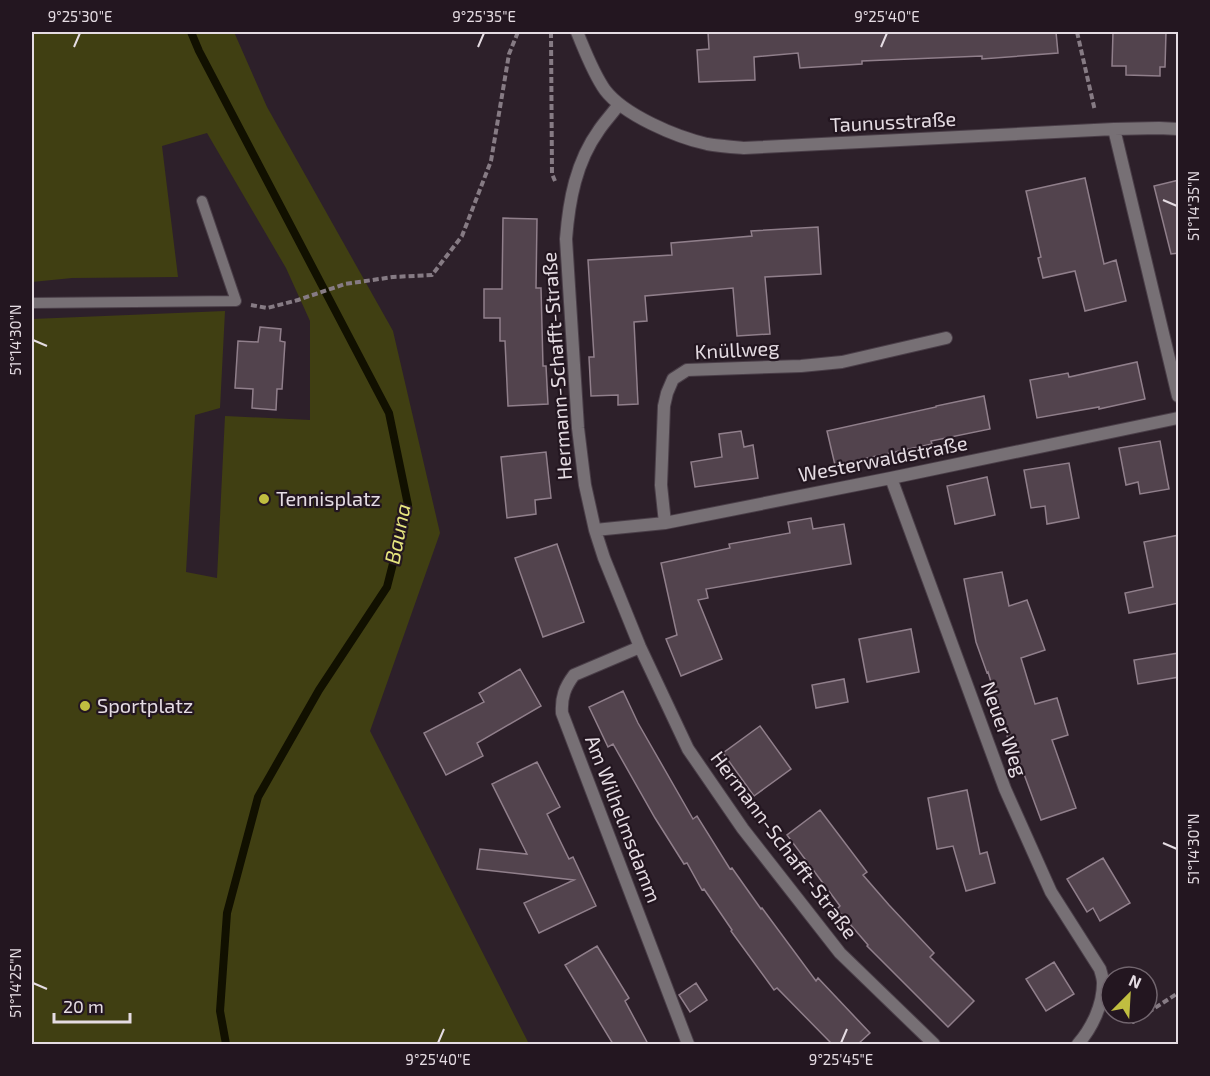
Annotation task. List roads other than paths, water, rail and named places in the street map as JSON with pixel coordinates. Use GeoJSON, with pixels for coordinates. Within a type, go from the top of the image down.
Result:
{"type":"FeatureCollection","features":[{"type":"Feature","properties":{"kind":"street"},"geometry":{"type":"LineString","coordinates":[[577,32],[589,61],[606,90],[619,104]]}},
{"type":"Feature","properties":{"kind":"street","name":"Taunusstraße"},"geometry":{"type":"LineString","coordinates":[[619,104],[638,118],[670,132],[706,144],[744,148],[1114,129],[1179,129]]}},
{"type":"Feature","properties":{"kind":"street","name":"Hermann-Schafft-Straße"},"geometry":{"type":"LineString","coordinates":[[619,104],[598,130],[587,149],[571,195],[567,227],[578,428],[585,485],[604,558],[640,647],[688,748],[743,830],[840,953],[934,1044]]}},
{"type":"Feature","properties":{"kind":"street"},"geometry":{"type":"LineString","coordinates":[[1114,129],[1179,396]]}},
{"type":"Feature","properties":{"kind":"street","name":"Knüllweg"},"geometry":{"type":"LineString","coordinates":[[665,523],[661,484],[664,406],[673,380],[687,370],[801,366],[842,362],[946,338]]}},
{"type":"Feature","properties":{"kind":"street","name":"Westerwaldstraße"},"geometry":{"type":"LineString","coordinates":[[595,530],[665,523],[1179,418]]}},
{"type":"Feature","properties":{"kind":"street","name":"Neuer Weg"},"geometry":{"type":"LineString","coordinates":[[891,478],[1005,789],[1051,892],[1100,969],[1103,982],[1099,1008],[1092,1025],[1078,1044]]}},
{"type":"Feature","properties":{"kind":"street","name":"Am Wilhelmsdamm"},"geometry":{"type":"LineString","coordinates":[[640,647],[574,675],[563,694],[562,712],[688,1044]]}},
{"type":"Feature","properties":{"kind":"lane"},"geometry":{"type":"LineString","coordinates":[[32,303],[236,301],[202,201]]}},
{"type":"Feature","properties":{"kind":"waterway","name":"Bauna"},"geometry":{"type":"LineString","coordinates":[[191,32],[389,413],[408,505],[387,587],[319,690],[258,797],[227,913],[220,1011],[226,1044]]}},
{"type":"Feature","properties":{"kind":"place","name":"Tennisplatz"},"geometry":{"type":"Point","coordinates":[264,499]}},
{"type":"Feature","properties":{"kind":"place","name":"Sportplatz"},"geometry":{"type":"Point","coordinates":[85,706]}}]}
